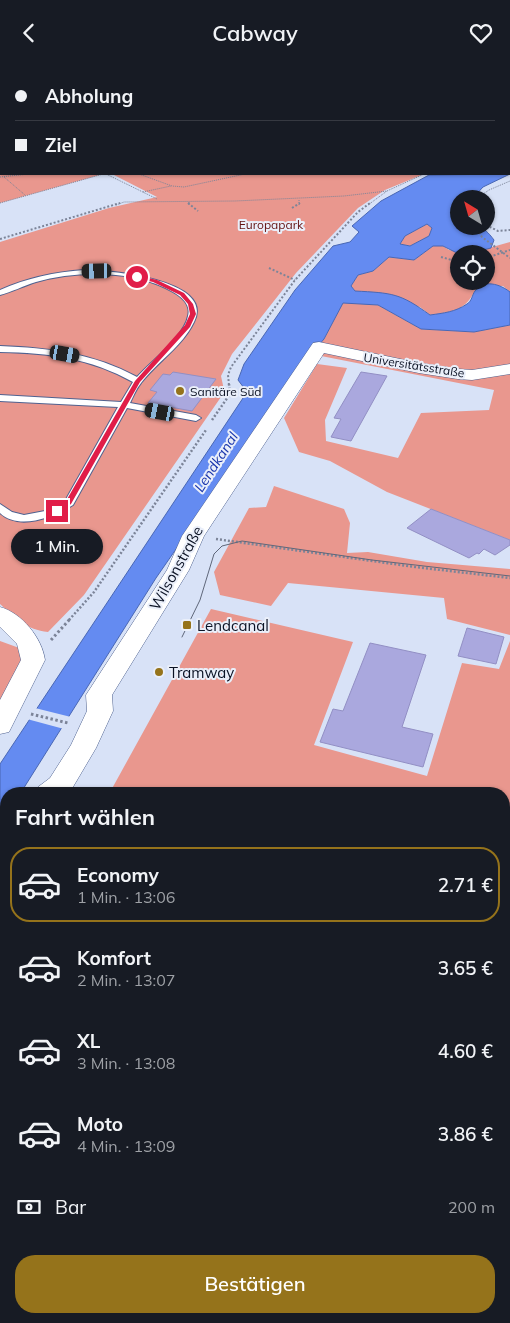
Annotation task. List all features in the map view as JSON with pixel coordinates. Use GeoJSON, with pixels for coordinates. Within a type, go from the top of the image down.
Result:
{"type":"FeatureCollection","features":[{"type":"Feature","properties":{"kind":"street","name":"Universitätsstraße"},"geometry":{"type":"LineString","coordinates":[[319,347],[419,369],[458,374],[472,375],[510,369]]}},
{"type":"Feature","properties":{"kind":"street","name":"Wilsonstraße"},"geometry":{"type":"LineString","coordinates":[[57,787],[83,747],[100,711],[99,695],[178,571],[193,536],[319,347]]}},
{"type":"Feature","properties":{"kind":"street"},"geometry":{"type":"LineString","coordinates":[[0,615],[27,640],[32,649],[33,659],[0,725]]}},
{"type":"Feature","properties":{"kind":"lane"},"geometry":{"type":"LineString","coordinates":[[0,293],[57,273],[97,271],[155,281],[182,294],[190,304],[193,314],[188,326],[138,381],[69,503],[57,511],[44,516],[26,518],[10,516],[0,507]]}},
{"type":"Feature","properties":{"kind":"lane"},"geometry":{"type":"LineString","coordinates":[[0,349],[27,349],[80,356],[116,368],[138,381]]}},
{"type":"Feature","properties":{"kind":"lane"},"geometry":{"type":"LineString","coordinates":[[0,398],[124,405],[196,418]]}},
{"type":"Feature","properties":{"kind":"path"},"geometry":{"type":"LineString","coordinates":[[0,177],[21,175]]}},
{"type":"Feature","properties":{"kind":"path"},"geometry":{"type":"LineString","coordinates":[[0,203],[100,175]]}},
{"type":"Feature","properties":{"kind":"path"},"geometry":{"type":"LineString","coordinates":[[106,175],[160,200]]}},
{"type":"Feature","properties":{"kind":"path"},"geometry":{"type":"LineString","coordinates":[[142,175],[172,186]]}},
{"type":"Feature","properties":{"kind":"path"},"geometry":{"type":"LineString","coordinates":[[142,192],[172,186],[188,187],[241,175]]}},
{"type":"Feature","properties":{"kind":"path"},"geometry":{"type":"LineString","coordinates":[[0,239],[115,204],[141,200],[299,199],[387,191],[422,175]]}},
{"type":"Feature","properties":{"kind":"path"},"geometry":{"type":"LineString","coordinates":[[4,177],[26,196]]}},
{"type":"Feature","properties":{"kind":"path"},"geometry":{"type":"LineString","coordinates":[[489,190],[510,181]]}},
{"type":"Feature","properties":{"kind":"path"},"geometry":{"type":"LineString","coordinates":[[292,208],[300,204],[299,199]]}},
{"type":"Feature","properties":{"kind":"path"},"geometry":{"type":"LineString","coordinates":[[189,201],[188,204],[198,211]]}},
{"type":"Feature","properties":{"kind":"path"},"geometry":{"type":"LineString","coordinates":[[495,230],[510,230]]}},
{"type":"Feature","properties":{"kind":"path"},"geometry":{"type":"LineString","coordinates":[[481,235],[510,258]]}},
{"type":"Feature","properties":{"kind":"path"},"geometry":{"type":"LineString","coordinates":[[495,255],[510,250]]}},
{"type":"Feature","properties":{"kind":"path"},"geometry":{"type":"LineString","coordinates":[[441,257],[450,260]]}},
{"type":"Feature","properties":{"kind":"path"},"geometry":{"type":"LineString","coordinates":[[270,268],[295,279]]}},
{"type":"Feature","properties":{"kind":"path"},"geometry":{"type":"LineString","coordinates":[[193,536],[415,567],[510,578]]}},
{"type":"Feature","properties":{"kind":"path"},"geometry":{"type":"LineString","coordinates":[[25,712],[72,724]]}},
{"type":"Feature","properties":{"kind":"green space"},"geometry":{"type":"Polygon","coordinates":[[[0,175],[99,175],[0,203],[0,175]]]}},
{"type":"Feature","properties":{"kind":"green space","name":"Europapark"},"geometry":{"type":"Polygon","coordinates":[[[114,175],[422,175],[385,190],[358,208],[296,273],[232,354],[221,376],[224,390],[221,397],[84,595],[48,632],[41,631],[28,626],[0,604],[0,242],[109,208],[157,197],[114,175]]]}},
{"type":"Feature","properties":{"kind":"green space"},"geometry":{"type":"Polygon","coordinates":[[[427,224],[432,228],[429,236],[410,246],[400,244],[405,236],[427,224]]]}},
{"type":"Feature","properties":{"kind":"green space"},"geometry":{"type":"Polygon","coordinates":[[[510,242],[510,292],[503,286],[495,287],[495,246],[510,242]]]}},
{"type":"Feature","properties":{"kind":"green space"},"geometry":{"type":"Polygon","coordinates":[[[433,246],[443,246],[449,250],[450,290],[475,290],[467,302],[458,309],[430,315],[420,307],[355,291],[351,286],[358,275],[373,271],[389,257],[414,260],[433,246]]]}},
{"type":"Feature","properties":{"kind":"green space"},"geometry":{"type":"Polygon","coordinates":[[[343,302],[378,305],[421,329],[474,332],[510,325],[510,540],[387,492],[330,461],[299,452],[284,418],[317,364],[347,368],[325,420],[326,441],[398,458],[421,413],[489,410],[494,390],[311,354],[324,339],[343,302]]]}},
{"type":"Feature","properties":{"kind":"green space"},"geometry":{"type":"Polygon","coordinates":[[[274,486],[344,509],[350,523],[347,553],[368,552],[427,562],[510,569],[510,635],[447,619],[444,598],[288,583],[271,606],[220,595],[214,572],[249,508],[266,507],[274,486]]]}},
{"type":"Feature","properties":{"kind":"green space"},"geometry":{"type":"Polygon","coordinates":[[[211,609],[353,642],[314,745],[427,776],[462,663],[499,669],[510,641],[510,787],[113,787],[211,609]]]}},
{"type":"Feature","properties":{"kind":"green space"},"geometry":{"type":"Polygon","coordinates":[[[0,641],[22,649],[27,661],[0,703],[0,641]]]}},
{"type":"Feature","properties":{"kind":"water","name":"Lendkanal"},"geometry":{"type":"Polygon","coordinates":[[[429,175],[508,175],[480,190],[450,190],[450,235],[490,235],[494,240],[492,245],[450,245],[450,250],[443,246],[433,246],[414,260],[389,257],[373,271],[358,275],[351,286],[355,291],[395,295],[411,302],[430,315],[458,309],[469,303],[476,290],[495,290],[495,285],[497,285],[510,292],[510,325],[474,332],[421,329],[378,305],[343,303],[324,339],[311,354],[156,578],[24,787],[0,787],[0,764],[247,392],[238,380],[244,364],[295,290],[333,246],[350,242],[359,232],[352,226],[381,201],[429,175]],[[427,224],[405,236],[400,244],[410,246],[429,236],[432,228],[427,224]]]}},
{"type":"Feature","properties":{"kind":"pier"},"geometry":{"type":"Polygon","coordinates":[[[35,708],[71,717],[64,729],[27,719],[35,708]]]}},
{"type":"Feature","properties":{"kind":"building","name":"Sanitäre Süd"},"geometry":{"type":"Polygon","coordinates":[[[173,372],[216,379],[192,411],[148,403],[157,392],[150,390],[163,374],[170,375],[173,372]]]}},
{"type":"Feature","properties":{"kind":"building"},"geometry":{"type":"Polygon","coordinates":[[[361,372],[387,376],[351,441],[331,437],[341,419],[334,418],[361,372]]]}},
{"type":"Feature","properties":{"kind":"building"},"geometry":{"type":"Polygon","coordinates":[[[431,509],[510,540],[510,545],[495,555],[484,549],[479,554],[477,553],[469,558],[407,528],[431,509]]]}},
{"type":"Feature","properties":{"kind":"building"},"geometry":{"type":"Polygon","coordinates":[[[467,628],[504,637],[496,664],[458,656],[467,628]]]}},
{"type":"Feature","properties":{"kind":"building"},"geometry":{"type":"Polygon","coordinates":[[[370,643],[426,655],[402,727],[433,734],[423,767],[320,742],[333,709],[343,711],[370,643]]]}},
{"type":"Feature","properties":{"kind":"tram line"},"geometry":{"type":"LineString","coordinates":[[182,637],[200,600],[214,554],[222,546],[242,541],[372,560],[510,576]]}},
{"type":"Feature","properties":{"kind":"place","name":"Sanitäre Süd"},"geometry":{"type":"Point","coordinates":[180,391]}},
{"type":"Feature","properties":{"kind":"place","name":"Lendcanal"},"geometry":{"type":"Point","coordinates":[187,625]}},
{"type":"Feature","properties":{"kind":"place","name":"Tramway"},"geometry":{"type":"Point","coordinates":[159,672]}},
{"type":"Feature","properties":{"kind":"route"},"geometry":{"type":"LineString","coordinates":[[57,511],[69,503],[138,381],[188,326],[193,314],[190,304],[182,294],[155,281],[137,277]]}}]}
